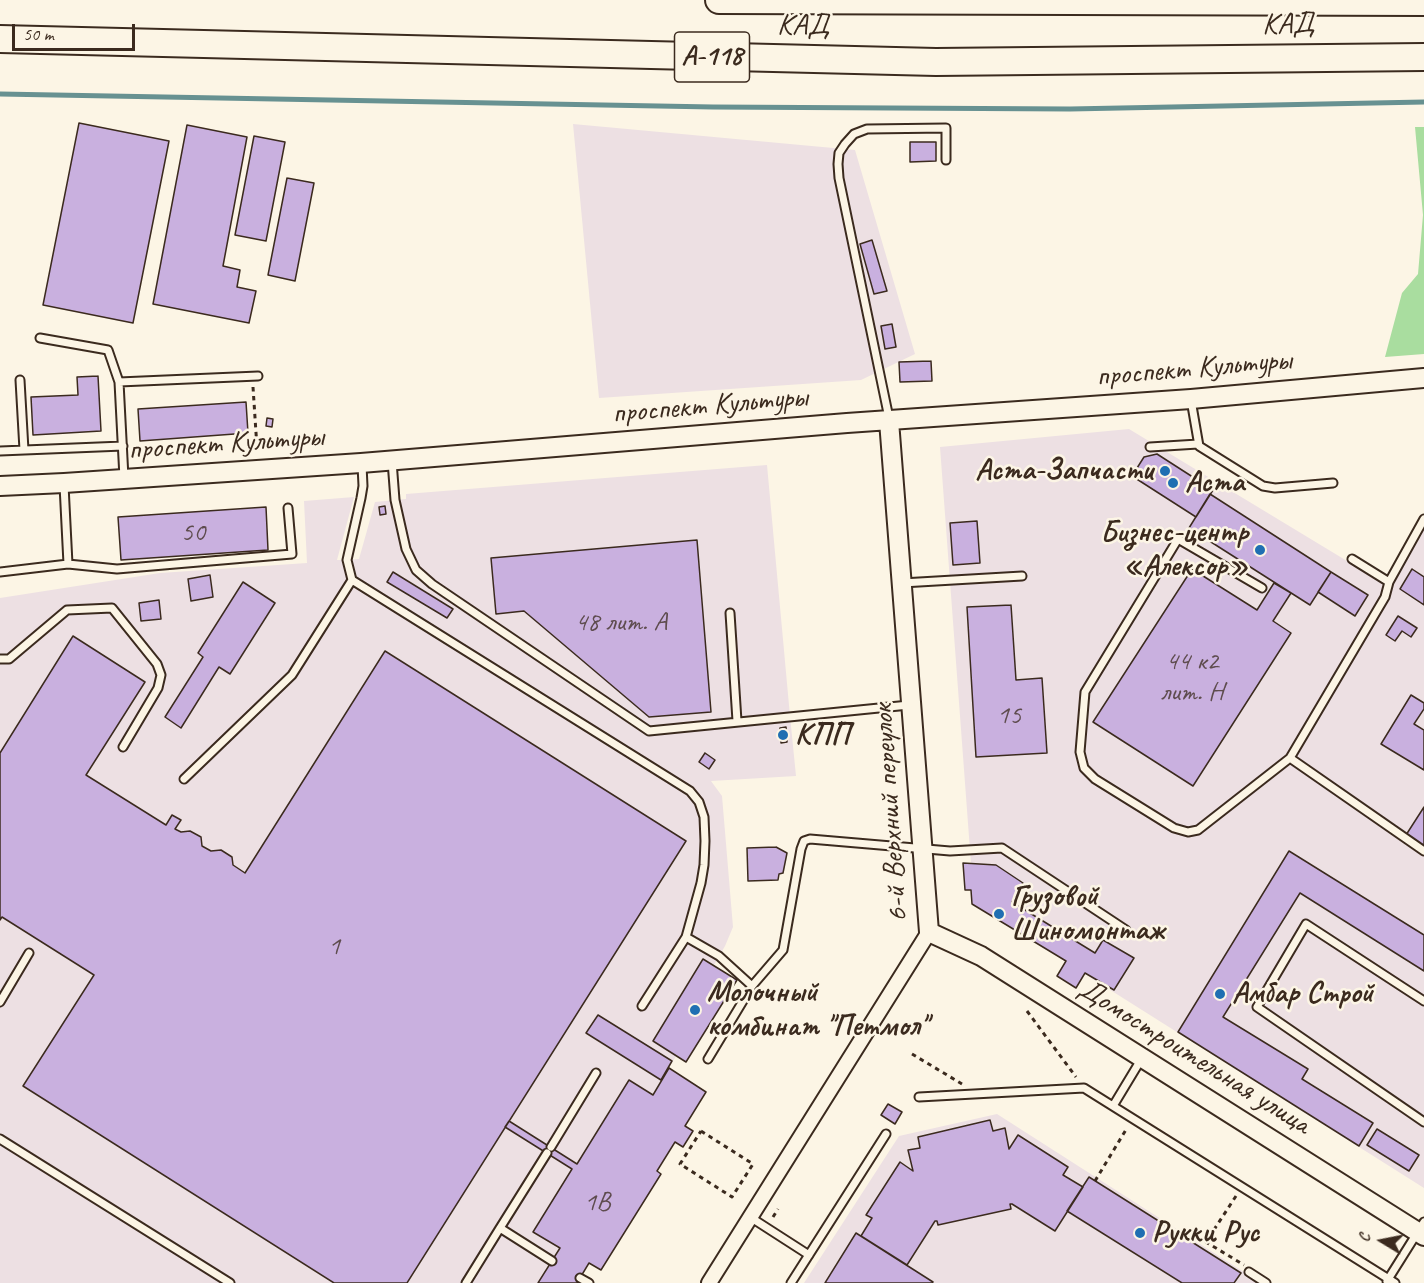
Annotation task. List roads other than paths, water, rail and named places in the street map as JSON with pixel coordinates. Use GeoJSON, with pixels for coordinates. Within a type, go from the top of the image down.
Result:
{"type":"FeatureCollection","features":[{"type":"Feature","properties":{"kind":"highway","name":"КАД"},"geometry":{"type":"LineString","coordinates":[[719,0],[1424,2]]}},
{"type":"Feature","properties":{"kind":"highway","name":"КАД"},"geometry":{"type":"LineString","coordinates":[[0,39],[936,62],[1424,57]]}},
{"type":"Feature","properties":{"kind":"street","name":"проспект Культуры"},"geometry":{"type":"LineString","coordinates":[[0,486],[362,463],[1191,399],[1424,378]]}},
{"type":"Feature","properties":{"kind":"street","name":"6-й Верхний переулок"},"geometry":{"type":"LineString","coordinates":[[709,1283],[929,932],[889,421]]}},
{"type":"Feature","properties":{"kind":"street","name":"Домостроительная улица"},"geometry":{"type":"LineString","coordinates":[[929,932],[981,956],[1422,1230]]}},
{"type":"Feature","properties":{"kind":"lane"},"geometry":{"type":"LineString","coordinates":[[889,421],[839,178],[839,153],[854,134],[867,129],[946,128],[946,160]]}},
{"type":"Feature","properties":{"kind":"lane"},"geometry":{"type":"LineString","coordinates":[[40,338],[108,350],[119,382],[124,479]]}},
{"type":"Feature","properties":{"kind":"lane"},"geometry":{"type":"LineString","coordinates":[[119,382],[255,376]]}},
{"type":"Feature","properties":{"kind":"lane"},"geometry":{"type":"LineString","coordinates":[[20,380],[24,450]]}},
{"type":"Feature","properties":{"kind":"lane"},"geometry":{"type":"LineString","coordinates":[[1191,399],[1198,444],[1201,448],[1268,488],[1333,483]]}},
{"type":"Feature","properties":{"kind":"lane"},"geometry":{"type":"LineString","coordinates":[[1150,447],[1198,444]]}},
{"type":"Feature","properties":{"kind":"lane"},"geometry":{"type":"LineString","coordinates":[[0,451],[123,446]]}},
{"type":"Feature","properties":{"kind":"lane"},"geometry":{"type":"LineString","coordinates":[[392,460],[395,500],[406,549],[416,570],[432,584],[649,731],[912,705]]}},
{"type":"Feature","properties":{"kind":"lane"},"geometry":{"type":"LineString","coordinates":[[362,463],[362,492],[347,560],[352,580],[690,791],[699,802],[704,817],[704,865],[686,937],[642,1006]]}},
{"type":"Feature","properties":{"kind":"lane"},"geometry":{"type":"LineString","coordinates":[[64,483],[68,564]]}},
{"type":"Feature","properties":{"kind":"lane"},"geometry":{"type":"LineString","coordinates":[[0,572],[68,564],[117,569],[292,554],[288,508]]}},
{"type":"Feature","properties":{"kind":"lane"},"geometry":{"type":"LineString","coordinates":[[1262,588],[1178,538],[1085,692],[1080,752],[1084,768],[1095,779],[1174,828],[1188,832],[1198,830],[1290,758],[1384,597],[1389,582],[1424,519]]}},
{"type":"Feature","properties":{"kind":"lane"},"geometry":{"type":"LineString","coordinates":[[1352,560],[1389,582]]}},
{"type":"Feature","properties":{"kind":"lane"},"geometry":{"type":"LineString","coordinates":[[902,583],[1022,576]]}},
{"type":"Feature","properties":{"kind":"lane"},"geometry":{"type":"LineString","coordinates":[[184,779],[292,675],[352,580]]}},
{"type":"Feature","properties":{"kind":"lane"},"geometry":{"type":"LineString","coordinates":[[0,659],[9,658],[67,610],[112,608],[157,664],[160,675],[158,688],[123,747]]}},
{"type":"Feature","properties":{"kind":"lane"},"geometry":{"type":"LineString","coordinates":[[730,613],[737,721]]}},
{"type":"Feature","properties":{"kind":"lane"},"geometry":{"type":"LineString","coordinates":[[1290,758],[1424,851]]}},
{"type":"Feature","properties":{"kind":"lane"},"geometry":{"type":"LineString","coordinates":[[708,1059],[752,986],[783,950],[801,849],[804,841],[810,839],[950,851],[1002,848],[1126,930]]}},
{"type":"Feature","properties":{"kind":"lane"},"geometry":{"type":"LineString","coordinates":[[1424,1001],[1306,924],[1257,1007],[1424,1122]]}},
{"type":"Feature","properties":{"kind":"lane"},"geometry":{"type":"LineString","coordinates":[[686,937],[719,956],[752,986]]}},
{"type":"Feature","properties":{"kind":"lane"},"geometry":{"type":"LineString","coordinates":[[0,1002],[29,953]]}},
{"type":"Feature","properties":{"kind":"lane"},"geometry":{"type":"LineString","coordinates":[[1113,1106],[1142,1058]]}},
{"type":"Feature","properties":{"kind":"lane"},"geometry":{"type":"LineString","coordinates":[[466,1283],[596,1074]]}},
{"type":"Feature","properties":{"kind":"lane"},"geometry":{"type":"LineString","coordinates":[[919,1097],[1084,1088],[1242,1186],[1390,1282],[1422,1230]]}},
{"type":"Feature","properties":{"kind":"lane"},"geometry":{"type":"LineString","coordinates":[[791,1283],[886,1134]]}},
{"type":"Feature","properties":{"kind":"lane"},"geometry":{"type":"LineString","coordinates":[[0,1139],[230,1283]]}},
{"type":"Feature","properties":{"kind":"lane"},"geometry":{"type":"LineString","coordinates":[[750,1217],[808,1255]]}},
{"type":"Feature","properties":{"kind":"lane"},"geometry":{"type":"LineString","coordinates":[[500,1228],[552,1261]]}},
{"type":"Feature","properties":{"kind":"lane"},"geometry":{"type":"LineString","coordinates":[[1249,1272],[1266,1283]]}},
{"type":"Feature","properties":{"kind":"lane"},"geometry":{"type":"LineString","coordinates":[[580,1278],[589,1283]]}},
{"type":"Feature","properties":{"kind":"waterway"},"geometry":{"type":"LineString","coordinates":[[0,94],[713,107],[1070,109],[1424,102]]}},
{"type":"Feature","properties":{"kind":"place","name":"Аста-Запчасти"},"geometry":{"type":"Point","coordinates":[1165,471]}},
{"type":"Feature","properties":{"kind":"place","name":"Аста"},"geometry":{"type":"Point","coordinates":[1173,483]}},
{"type":"Feature","properties":{"kind":"place","name":"Бизнес-центр «Алексор»"},"geometry":{"type":"Point","coordinates":[1260,550]}},
{"type":"Feature","properties":{"kind":"place","name":"КПП"},"geometry":{"type":"Point","coordinates":[783,735]}},
{"type":"Feature","properties":{"kind":"place","name":"Грузовой Шиномонтаж"},"geometry":{"type":"Point","coordinates":[999,914]}},
{"type":"Feature","properties":{"kind":"place","name":"Амбар Строй"},"geometry":{"type":"Point","coordinates":[1220,994]}},
{"type":"Feature","properties":{"kind":"place","name":"Молочный комбинат \"Петмол\""},"geometry":{"type":"Point","coordinates":[695,1010]}},
{"type":"Feature","properties":{"kind":"place","name":"Рукки Рус"},"geometry":{"type":"Point","coordinates":[1140,1233]}}]}
